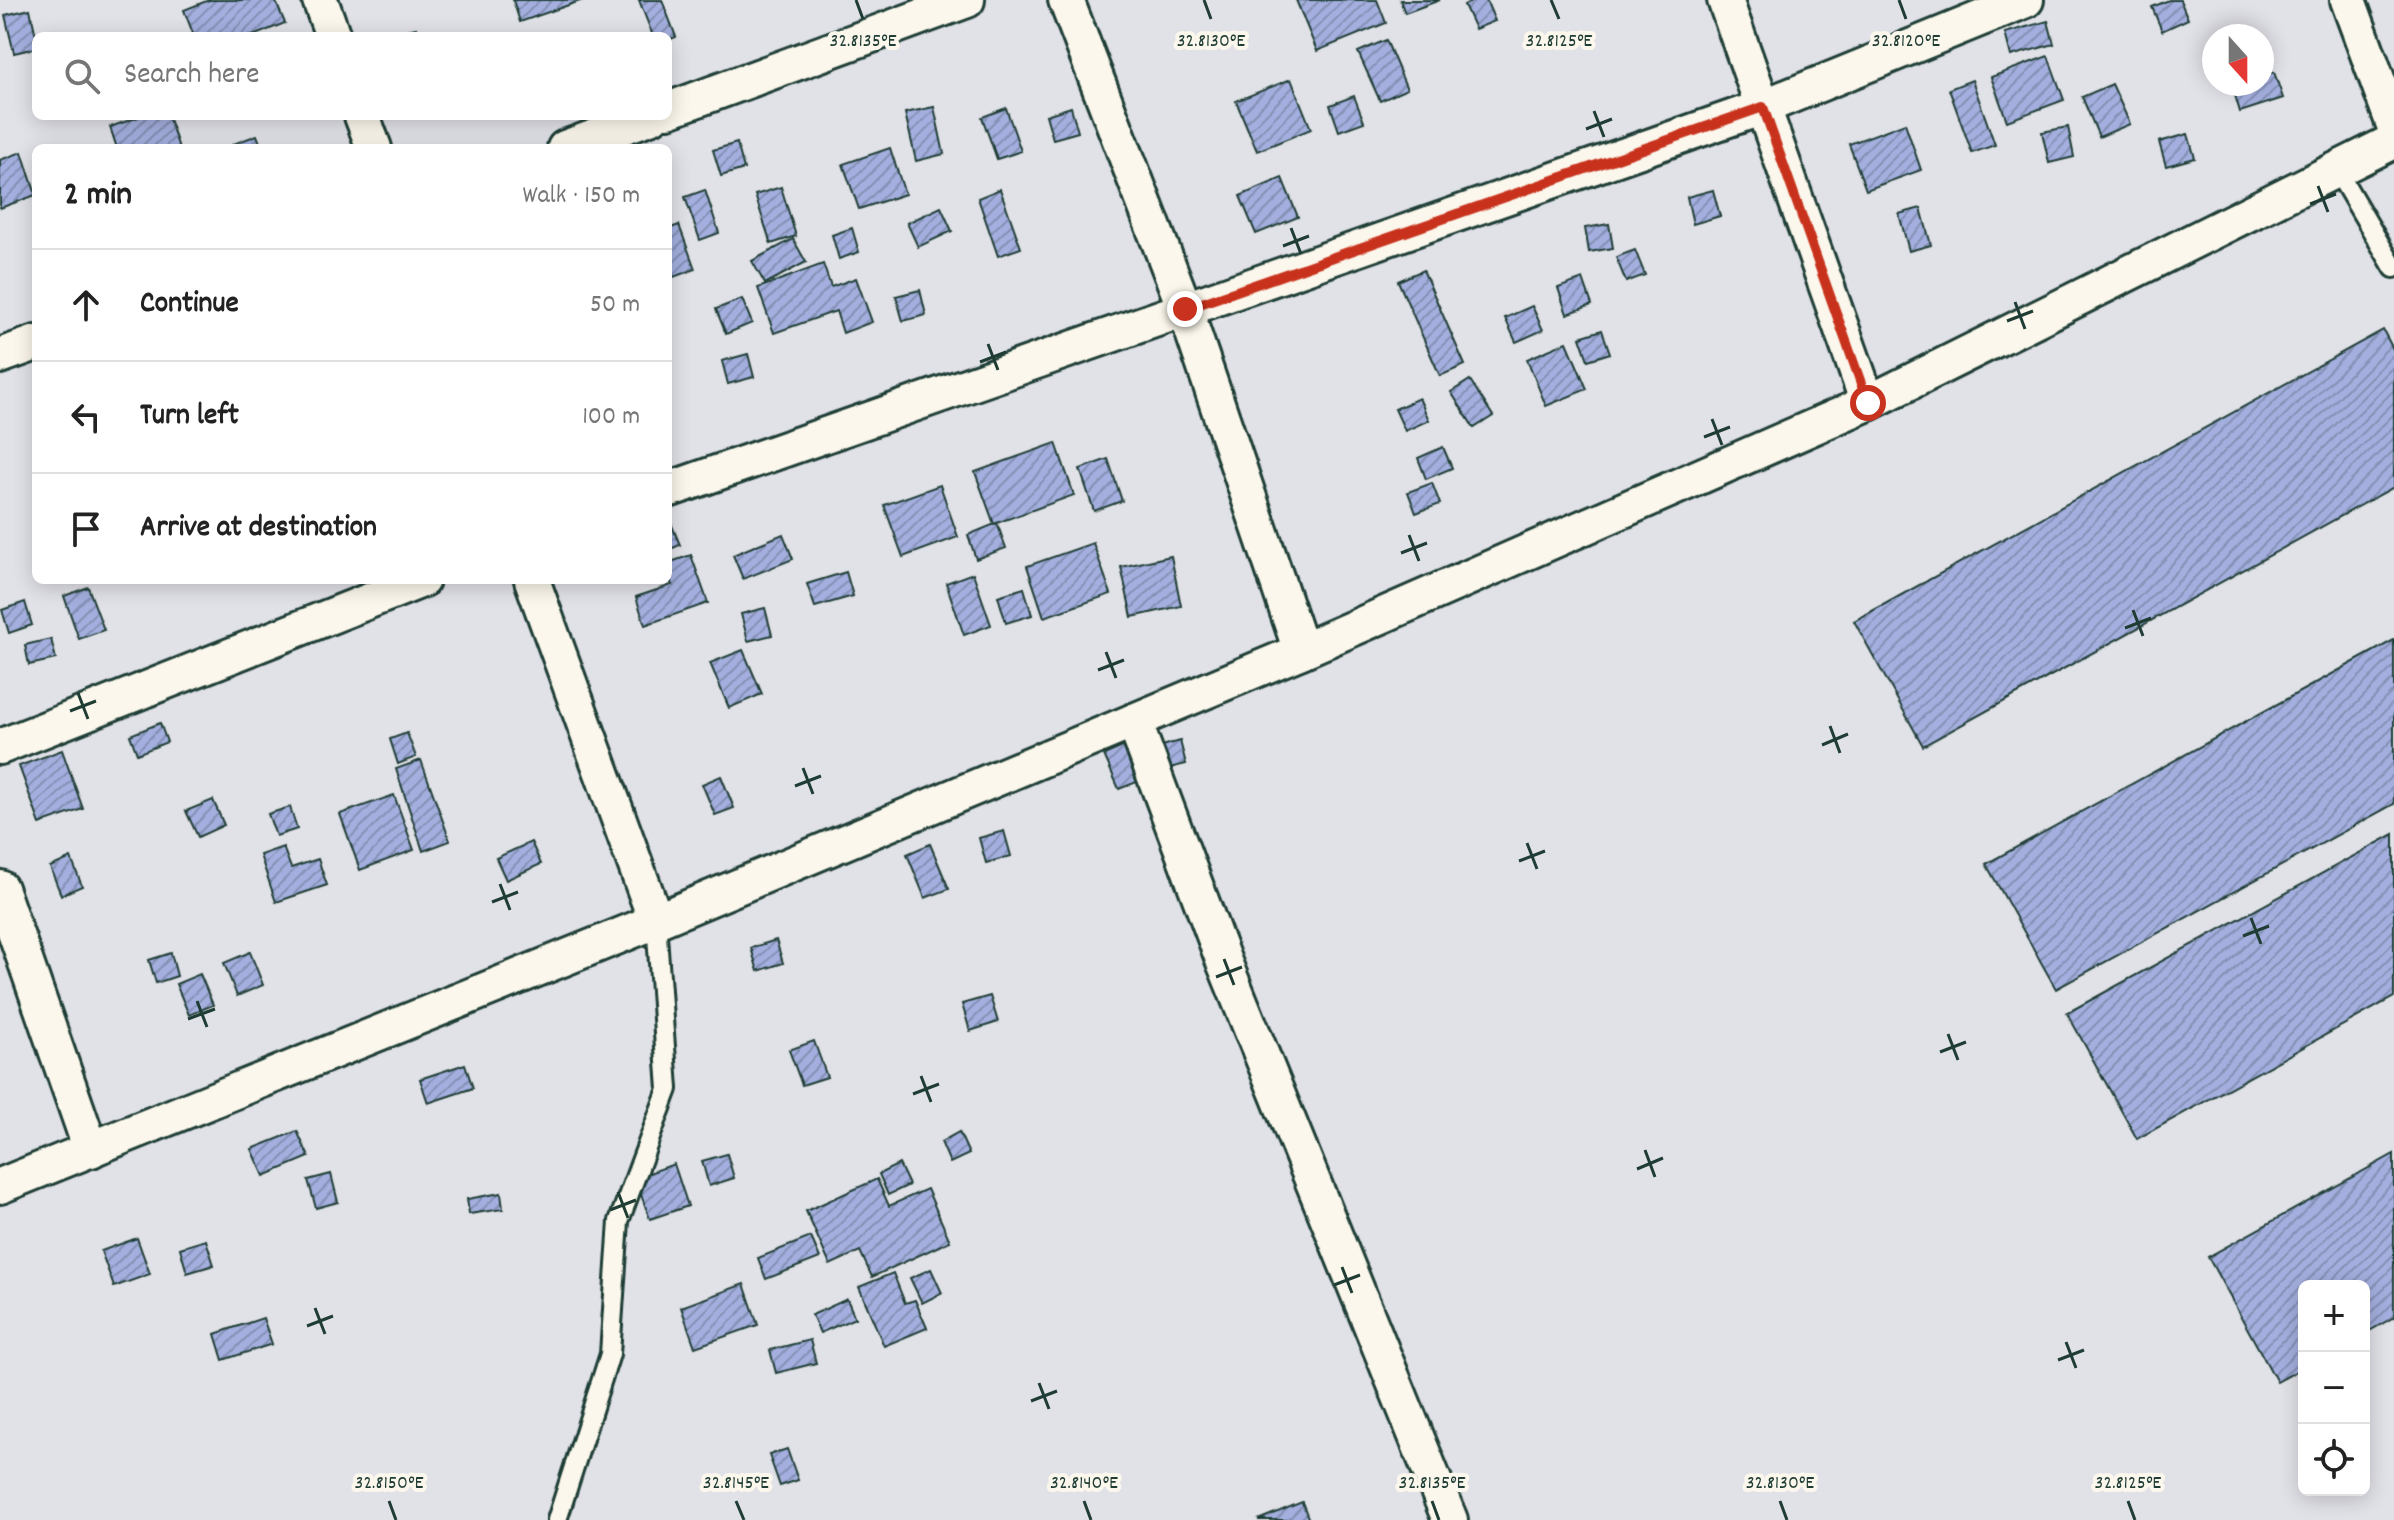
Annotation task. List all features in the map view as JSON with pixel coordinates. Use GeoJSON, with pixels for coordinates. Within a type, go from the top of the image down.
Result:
{"type":"FeatureCollection","features":[{"type":"Feature","properties":{"kind":"street"},"geometry":{"type":"LineString","coordinates":[[320,0],[332,32]]}},
{"type":"Feature","properties":{"kind":"street"},"geometry":{"type":"LineString","coordinates":[[672,109],[967,0]]}},
{"type":"Feature","properties":{"kind":"street"},"geometry":{"type":"LineString","coordinates":[[1066,0],[1185,309],[1301,651]]}},
{"type":"Feature","properties":{"kind":"street"},"geometry":{"type":"LineString","coordinates":[[1725,0],[1868,403]]}},
{"type":"Feature","properties":{"kind":"street"},"geometry":{"type":"LineString","coordinates":[[672,489],[1763,107],[2026,0]]}},
{"type":"Feature","properties":{"kind":"street"},"geometry":{"type":"LineString","coordinates":[[2348,0],[2394,125]]}},
{"type":"Feature","properties":{"kind":"street"},"geometry":{"type":"LineString","coordinates":[[364,120],[372,144]]}},
{"type":"Feature","properties":{"kind":"street"},"geometry":{"type":"LineString","coordinates":[[576,144],[641,120]]}},
{"type":"Feature","properties":{"kind":"street"},"geometry":{"type":"LineString","coordinates":[[0,1186],[656,921],[1301,651],[1868,403],[2394,141]]}},
{"type":"Feature","properties":{"kind":"street"},"geometry":{"type":"LineString","coordinates":[[0,356],[32,344]]}},
{"type":"Feature","properties":{"kind":"street"},"geometry":{"type":"LineString","coordinates":[[0,747],[412,584]]}},
{"type":"Feature","properties":{"kind":"street"},"geometry":{"type":"LineString","coordinates":[[533,584],[656,921]]}},
{"type":"Feature","properties":{"kind":"street"},"geometry":{"type":"LineString","coordinates":[[1134,721],[1230,977],[1450,1520]]}},
{"type":"Feature","properties":{"kind":"street"},"geometry":{"type":"LineString","coordinates":[[0,888],[91,1150]]}},
{"type":"Feature","properties":{"kind":"lane"},"geometry":{"type":"LineString","coordinates":[[2336,169],[2394,268]]}},
{"type":"Feature","properties":{"kind":"lane"},"geometry":{"type":"LineString","coordinates":[[557,1520],[610,1354],[619,1221],[668,1089],[656,921]]}},
{"type":"Feature","properties":{"kind":"building"},"geometry":{"type":"Polygon","coordinates":[[[209,0],[275,0],[285,23],[263,32],[192,32],[184,10],[209,0]]]}},
{"type":"Feature","properties":{"kind":"building"},"geometry":{"type":"Polygon","coordinates":[[[513,0],[583,0],[520,22],[513,0]]]}},
{"type":"Feature","properties":{"kind":"building"},"geometry":{"type":"Polygon","coordinates":[[[639,0],[662,0],[676,37],[672,38],[672,32],[651,32],[639,0]]]}},
{"type":"Feature","properties":{"kind":"building"},"geometry":{"type":"Polygon","coordinates":[[[1296,0],[1377,0],[1386,23],[1317,51],[1296,0]]]}},
{"type":"Feature","properties":{"kind":"building"},"geometry":{"type":"Polygon","coordinates":[[[1400,0],[1440,0],[1405,13],[1400,0]]]}},
{"type":"Feature","properties":{"kind":"building"},"geometry":{"type":"Polygon","coordinates":[[[1474,0],[1486,0],[1495,21],[1475,29],[1464,5],[1474,0]]]}},
{"type":"Feature","properties":{"kind":"building"},"geometry":{"type":"Polygon","coordinates":[[[2169,0],[2180,0],[2188,19],[2162,31],[2152,7],[2169,0]]]}},
{"type":"Feature","properties":{"kind":"building"},"geometry":{"type":"Polygon","coordinates":[[[30,9],[35,32],[32,32],[32,49],[14,53],[5,15],[30,9]]]}},
{"type":"Feature","properties":{"kind":"building"},"geometry":{"type":"Polygon","coordinates":[[[2048,21],[2054,44],[2011,56],[2005,33],[2048,21]]]}},
{"type":"Feature","properties":{"kind":"building"},"geometry":{"type":"Polygon","coordinates":[[[1386,40],[1407,89],[1380,101],[1358,52],[1386,40]]]}},
{"type":"Feature","properties":{"kind":"building"},"geometry":{"type":"Polygon","coordinates":[[[2048,56],[2064,100],[2007,121],[1991,77],[2048,56]]]}},
{"type":"Feature","properties":{"kind":"building"},"geometry":{"type":"Polygon","coordinates":[[[2274,72],[2283,98],[2240,112],[2235,96],[2274,96],[2274,72]]]}},
{"type":"Feature","properties":{"kind":"building"},"geometry":{"type":"Polygon","coordinates":[[[1291,79],[1311,129],[1257,151],[1236,101],[1291,79]]]}},
{"type":"Feature","properties":{"kind":"building"},"geometry":{"type":"Polygon","coordinates":[[[1972,80],[1995,145],[1972,153],[1949,89],[1972,80]]]}},
{"type":"Feature","properties":{"kind":"building"},"geometry":{"type":"Polygon","coordinates":[[[2112,84],[2130,124],[2099,137],[2082,97],[2112,84]]]}},
{"type":"Feature","properties":{"kind":"building"},"geometry":{"type":"Polygon","coordinates":[[[1354,96],[1364,122],[1339,131],[1330,105],[1354,96]]]}},
{"type":"Feature","properties":{"kind":"building"},"geometry":{"type":"Polygon","coordinates":[[[934,107],[944,154],[916,161],[905,113],[934,107]]]}},
{"type":"Feature","properties":{"kind":"building"},"geometry":{"type":"Polygon","coordinates":[[[1071,107],[1078,132],[1053,139],[1046,115],[1071,107]]]}},
{"type":"Feature","properties":{"kind":"building"},"geometry":{"type":"Polygon","coordinates":[[[1006,108],[1021,151],[997,159],[982,117],[1006,108]]]}},
{"type":"Feature","properties":{"kind":"building"},"geometry":{"type":"Polygon","coordinates":[[[130,120],[169,120],[178,144],[116,144],[110,127],[130,120]]]}},
{"type":"Feature","properties":{"kind":"building"},"geometry":{"type":"Polygon","coordinates":[[[1905,123],[1921,170],[1866,190],[1849,144],[1905,123]]]}},
{"type":"Feature","properties":{"kind":"building"},"geometry":{"type":"Polygon","coordinates":[[[2068,127],[2074,157],[2049,163],[2042,132],[2068,127]]]}},
{"type":"Feature","properties":{"kind":"building"},"geometry":{"type":"Polygon","coordinates":[[[2188,134],[2195,158],[2166,166],[2159,142],[2188,134]]]}},
{"type":"Feature","properties":{"kind":"building"},"geometry":{"type":"Polygon","coordinates":[[[257,135],[260,144],[233,144],[257,135]]]}},
{"type":"Feature","properties":{"kind":"building"},"geometry":{"type":"Polygon","coordinates":[[[737,143],[744,169],[721,176],[713,150],[737,143]]]}},
{"type":"Feature","properties":{"kind":"building"},"geometry":{"type":"Polygon","coordinates":[[[890,148],[905,194],[859,209],[843,164],[890,148]]]}},
{"type":"Feature","properties":{"kind":"building"},"geometry":{"type":"Polygon","coordinates":[[[22,152],[32,183],[32,196],[0,208],[0,160],[22,152]]]}},
{"type":"Feature","properties":{"kind":"building"},"geometry":{"type":"Polygon","coordinates":[[[1282,178],[1298,217],[1256,234],[1240,196],[1282,178]]]}},
{"type":"Feature","properties":{"kind":"building"},"geometry":{"type":"Polygon","coordinates":[[[781,187],[796,236],[771,244],[755,195],[781,187]]]}},
{"type":"Feature","properties":{"kind":"building"},"geometry":{"type":"Polygon","coordinates":[[[1000,189],[1021,248],[998,256],[978,198],[1000,189]]]}},
{"type":"Feature","properties":{"kind":"building"},"geometry":{"type":"Polygon","coordinates":[[[705,190],[719,233],[700,240],[685,197],[705,190]]]}},
{"type":"Feature","properties":{"kind":"building"},"geometry":{"type":"Polygon","coordinates":[[[1713,190],[1720,216],[1693,224],[1687,197],[1713,190]]]}},
{"type":"Feature","properties":{"kind":"building"},"geometry":{"type":"Polygon","coordinates":[[[941,207],[952,231],[918,247],[907,223],[941,207]]]}},
{"type":"Feature","properties":{"kind":"building"},"geometry":{"type":"Polygon","coordinates":[[[1921,208],[1931,245],[1909,251],[1899,214],[1921,208]]]}},
{"type":"Feature","properties":{"kind":"building"},"geometry":{"type":"Polygon","coordinates":[[[1609,224],[1613,248],[1589,252],[1585,228],[1609,224]]]}},
{"type":"Feature","properties":{"kind":"building"},"geometry":{"type":"Polygon","coordinates":[[[679,225],[695,269],[672,278],[672,228],[679,225]]]}},
{"type":"Feature","properties":{"kind":"building"},"geometry":{"type":"Polygon","coordinates":[[[852,228],[859,252],[839,259],[832,235],[852,228]]]}},
{"type":"Feature","properties":{"kind":"building"},"geometry":{"type":"Polygon","coordinates":[[[793,239],[806,262],[765,284],[752,261],[793,239]]]}},
{"type":"Feature","properties":{"kind":"building"},"geometry":{"type":"Polygon","coordinates":[[[1635,250],[1645,275],[1626,282],[1616,257],[1635,250]]]}},
{"type":"Feature","properties":{"kind":"building"},"geometry":{"type":"Polygon","coordinates":[[[823,264],[831,287],[856,278],[872,322],[843,333],[836,311],[774,333],[758,288],[823,264]]]}},
{"type":"Feature","properties":{"kind":"building"},"geometry":{"type":"Polygon","coordinates":[[[1423,270],[1465,365],[1440,376],[1398,281],[1423,270]]]}},
{"type":"Feature","properties":{"kind":"building"},"geometry":{"type":"Polygon","coordinates":[[[1583,279],[1592,305],[1567,314],[1558,288],[1583,279]]]}},
{"type":"Feature","properties":{"kind":"building"},"geometry":{"type":"Polygon","coordinates":[[[920,290],[926,315],[903,321],[896,296],[920,290]]]}},
{"type":"Feature","properties":{"kind":"building"},"geometry":{"type":"Polygon","coordinates":[[[742,299],[752,323],[726,334],[716,309],[742,299]]]}},
{"type":"Feature","properties":{"kind":"building"},"geometry":{"type":"Polygon","coordinates":[[[1532,306],[1543,330],[1516,342],[1505,318],[1532,306]]]}},
{"type":"Feature","properties":{"kind":"building"},"geometry":{"type":"Polygon","coordinates":[[[1602,330],[1610,353],[1588,360],[1580,337],[1602,330]]]}},
{"type":"Feature","properties":{"kind":"building"},"geometry":{"type":"Polygon","coordinates":[[[2383,330],[2394,351],[2394,487],[1923,746],[1854,621],[2383,330]]]}},
{"type":"Feature","properties":{"kind":"building"},"geometry":{"type":"Polygon","coordinates":[[[1567,342],[1587,389],[1546,406],[1527,359],[1567,342]]]}},
{"type":"Feature","properties":{"kind":"building"},"geometry":{"type":"Polygon","coordinates":[[[748,354],[754,377],[728,384],[722,361],[748,354]]]}},
{"type":"Feature","properties":{"kind":"building"},"geometry":{"type":"Polygon","coordinates":[[[1470,380],[1493,416],[1474,428],[1451,392],[1470,380]]]}},
{"type":"Feature","properties":{"kind":"building"},"geometry":{"type":"Polygon","coordinates":[[[1419,398],[1429,420],[1405,431],[1395,409],[1419,398]]]}},
{"type":"Feature","properties":{"kind":"building"},"geometry":{"type":"Polygon","coordinates":[[[1056,443],[1074,495],[994,524],[975,472],[1056,443]]]}},
{"type":"Feature","properties":{"kind":"building"},"geometry":{"type":"Polygon","coordinates":[[[1443,447],[1452,468],[1426,479],[1418,458],[1443,447]]]}},
{"type":"Feature","properties":{"kind":"building"},"geometry":{"type":"Polygon","coordinates":[[[1108,459],[1122,501],[1094,511],[1080,469],[1108,459]]]}},
{"type":"Feature","properties":{"kind":"building"},"geometry":{"type":"Polygon","coordinates":[[[1432,483],[1440,504],[1416,513],[1408,492],[1432,483]]]}},
{"type":"Feature","properties":{"kind":"building"},"geometry":{"type":"Polygon","coordinates":[[[940,485],[958,537],[903,557],[884,505],[940,485]]]}},
{"type":"Feature","properties":{"kind":"building"},"geometry":{"type":"Polygon","coordinates":[[[997,523],[1006,548],[976,559],[968,535],[997,523]]]}},
{"type":"Feature","properties":{"kind":"building"},"geometry":{"type":"Polygon","coordinates":[[[672,526],[680,545],[672,548],[672,526]]]}},
{"type":"Feature","properties":{"kind":"building"},"geometry":{"type":"Polygon","coordinates":[[[783,534],[793,559],[743,579],[733,555],[783,534]]]}},
{"type":"Feature","properties":{"kind":"building"},"geometry":{"type":"Polygon","coordinates":[[[1093,543],[1111,594],[1044,617],[1027,566],[1093,543]]]}},
{"type":"Feature","properties":{"kind":"building"},"geometry":{"type":"Polygon","coordinates":[[[691,555],[708,603],[645,625],[636,597],[672,585],[672,562],[691,555]]]}},
{"type":"Feature","properties":{"kind":"building"},"geometry":{"type":"Polygon","coordinates":[[[1171,556],[1181,606],[1132,617],[1121,567],[1171,556]]]}},
{"type":"Feature","properties":{"kind":"building"},"geometry":{"type":"Polygon","coordinates":[[[846,572],[853,596],[815,607],[807,584],[846,572]]]}},
{"type":"Feature","properties":{"kind":"building"},"geometry":{"type":"Polygon","coordinates":[[[973,573],[991,625],[964,635],[946,583],[973,573]]]}},
{"type":"Feature","properties":{"kind":"building"},"geometry":{"type":"Polygon","coordinates":[[[88,587],[104,630],[79,639],[64,596],[88,587]]]}},
{"type":"Feature","properties":{"kind":"building"},"geometry":{"type":"Polygon","coordinates":[[[1024,588],[1032,615],[1006,623],[998,596],[1024,588]]]}},
{"type":"Feature","properties":{"kind":"building"},"geometry":{"type":"Polygon","coordinates":[[[25,602],[32,625],[9,633],[2,610],[25,602]]]}},
{"type":"Feature","properties":{"kind":"building"},"geometry":{"type":"Polygon","coordinates":[[[765,608],[772,635],[748,641],[741,614],[765,608]]]}},
{"type":"Feature","properties":{"kind":"building"},"geometry":{"type":"Polygon","coordinates":[[[51,639],[56,659],[29,665],[25,645],[51,639]]]}},
{"type":"Feature","properties":{"kind":"building"},"geometry":{"type":"Polygon","coordinates":[[[2394,640],[2394,804],[2056,989],[1986,864],[2394,640]]]}},
{"type":"Feature","properties":{"kind":"building"},"geometry":{"type":"Polygon","coordinates":[[[743,650],[762,694],[729,708],[710,663],[743,650]]]}},
{"type":"Feature","properties":{"kind":"building"},"geometry":{"type":"Polygon","coordinates":[[[160,723],[167,742],[137,754],[130,735],[160,723]]]}},
{"type":"Feature","properties":{"kind":"building"},"geometry":{"type":"Polygon","coordinates":[[[407,733],[416,757],[398,764],[390,739],[407,733]]]}},
{"type":"Feature","properties":{"kind":"building"},"geometry":{"type":"Polygon","coordinates":[[[1180,741],[1186,764],[1161,770],[1155,748],[1180,741]]]}},
{"type":"Feature","properties":{"kind":"building"},"geometry":{"type":"Polygon","coordinates":[[[1127,745],[1142,780],[1119,789],[1104,755],[1127,745]]]}},
{"type":"Feature","properties":{"kind":"building"},"geometry":{"type":"Polygon","coordinates":[[[62,750],[83,809],[40,824],[19,766],[62,750]]]}},
{"type":"Feature","properties":{"kind":"building"},"geometry":{"type":"Polygon","coordinates":[[[421,760],[450,841],[423,851],[396,769],[421,760]]]}},
{"type":"Feature","properties":{"kind":"building"},"geometry":{"type":"Polygon","coordinates":[[[721,776],[734,808],[715,815],[702,784],[721,776]]]}},
{"type":"Feature","properties":{"kind":"building"},"geometry":{"type":"Polygon","coordinates":[[[394,795],[414,850],[360,870],[340,814],[394,795]]]}},
{"type":"Feature","properties":{"kind":"building"},"geometry":{"type":"Polygon","coordinates":[[[213,800],[224,825],[198,837],[186,811],[213,800]]]}},
{"type":"Feature","properties":{"kind":"building"},"geometry":{"type":"Polygon","coordinates":[[[290,807],[297,829],[276,836],[268,814],[290,807]]]}},
{"type":"Feature","properties":{"kind":"building"},"geometry":{"type":"Polygon","coordinates":[[[1004,831],[1011,856],[986,863],[979,838],[1004,831]]]}},
{"type":"Feature","properties":{"kind":"building"},"geometry":{"type":"Polygon","coordinates":[[[2394,834],[2394,997],[2137,1139],[2067,1013],[2394,834]]]}},
{"type":"Feature","properties":{"kind":"building"},"geometry":{"type":"Polygon","coordinates":[[[531,842],[541,864],[506,880],[496,858],[531,842]]]}},
{"type":"Feature","properties":{"kind":"building"},"geometry":{"type":"Polygon","coordinates":[[[930,844],[949,889],[925,898],[907,854],[930,844]]]}},
{"type":"Feature","properties":{"kind":"building"},"geometry":{"type":"Polygon","coordinates":[[[283,847],[291,868],[318,859],[327,885],[276,902],[260,855],[283,847]]]}},
{"type":"Feature","properties":{"kind":"building"},"geometry":{"type":"Polygon","coordinates":[[[71,858],[82,886],[61,895],[50,867],[71,858]]]}},
{"type":"Feature","properties":{"kind":"building"},"geometry":{"type":"Polygon","coordinates":[[[776,940],[783,963],[758,971],[751,948],[776,940]]]}},
{"type":"Feature","properties":{"kind":"building"},"geometry":{"type":"Polygon","coordinates":[[[250,952],[263,985],[237,996],[224,963],[250,952]]]}},
{"type":"Feature","properties":{"kind":"building"},"geometry":{"type":"Polygon","coordinates":[[[171,953],[177,976],[156,983],[149,960],[171,953]]]}},
{"type":"Feature","properties":{"kind":"building"},"geometry":{"type":"Polygon","coordinates":[[[200,974],[213,1005],[189,1015],[176,984],[200,974]]]}},
{"type":"Feature","properties":{"kind":"building"},"geometry":{"type":"Polygon","coordinates":[[[990,996],[998,1022],[970,1031],[962,1004],[990,996]]]}},
{"type":"Feature","properties":{"kind":"building"},"geometry":{"type":"Polygon","coordinates":[[[814,1041],[827,1077],[802,1085],[789,1050],[814,1041]]]}},
{"type":"Feature","properties":{"kind":"building"},"geometry":{"type":"Polygon","coordinates":[[[465,1064],[473,1088],[428,1103],[420,1079],[465,1064]]]}},
{"type":"Feature","properties":{"kind":"building"},"geometry":{"type":"Polygon","coordinates":[[[297,1131],[309,1157],[264,1176],[252,1149],[297,1131]]]}},
{"type":"Feature","properties":{"kind":"building"},"geometry":{"type":"Polygon","coordinates":[[[959,1132],[969,1154],[950,1163],[941,1142],[959,1132]]]}},
{"type":"Feature","properties":{"kind":"building"},"geometry":{"type":"Polygon","coordinates":[[[727,1154],[734,1178],[709,1186],[702,1161],[727,1154]]]}},
{"type":"Feature","properties":{"kind":"building"},"geometry":{"type":"Polygon","coordinates":[[[2394,1154],[2394,1317],[2370,1331],[2370,1280],[2298,1280],[2298,1370],[2277,1382],[2208,1257],[2394,1154]]]}},
{"type":"Feature","properties":{"kind":"building"},"geometry":{"type":"Polygon","coordinates":[[[674,1164],[688,1206],[650,1219],[635,1178],[674,1164]]]}},
{"type":"Feature","properties":{"kind":"building"},"geometry":{"type":"Polygon","coordinates":[[[899,1164],[909,1185],[888,1195],[879,1174],[899,1164]]]}},
{"type":"Feature","properties":{"kind":"building"},"geometry":{"type":"Polygon","coordinates":[[[331,1174],[338,1202],[316,1208],[308,1180],[331,1174]]]}},
{"type":"Feature","properties":{"kind":"building"},"geometry":{"type":"Polygon","coordinates":[[[877,1179],[889,1206],[927,1189],[950,1241],[872,1277],[860,1251],[830,1265],[806,1211],[877,1179]]]}},
{"type":"Feature","properties":{"kind":"building"},"geometry":{"type":"Polygon","coordinates":[[[501,1193],[503,1209],[469,1214],[467,1199],[501,1193]]]}},
{"type":"Feature","properties":{"kind":"building"},"geometry":{"type":"Polygon","coordinates":[[[811,1237],[820,1258],[766,1279],[758,1258],[811,1237]]]}},
{"type":"Feature","properties":{"kind":"building"},"geometry":{"type":"Polygon","coordinates":[[[137,1238],[150,1274],[114,1287],[101,1251],[137,1238]]]}},
{"type":"Feature","properties":{"kind":"building"},"geometry":{"type":"Polygon","coordinates":[[[206,1240],[214,1265],[187,1273],[180,1248],[206,1240]]]}},
{"type":"Feature","properties":{"kind":"building"},"geometry":{"type":"Polygon","coordinates":[[[931,1269],[942,1293],[922,1303],[910,1278],[931,1269]]]}},
{"type":"Feature","properties":{"kind":"building"},"geometry":{"type":"Polygon","coordinates":[[[893,1273],[905,1303],[915,1300],[927,1328],[884,1346],[859,1287],[893,1273]]]}},
{"type":"Feature","properties":{"kind":"building"},"geometry":{"type":"Polygon","coordinates":[[[744,1284],[758,1325],[695,1347],[681,1307],[744,1284]]]}},
{"type":"Feature","properties":{"kind":"building"},"geometry":{"type":"Polygon","coordinates":[[[847,1299],[855,1318],[820,1333],[812,1315],[847,1299]]]}},
{"type":"Feature","properties":{"kind":"building"},"geometry":{"type":"Polygon","coordinates":[[[263,1318],[272,1344],[223,1360],[215,1334],[263,1318]]]}},
{"type":"Feature","properties":{"kind":"building"},"geometry":{"type":"Polygon","coordinates":[[[810,1340],[816,1363],[776,1373],[770,1350],[810,1340]]]}},
{"type":"Feature","properties":{"kind":"building"},"geometry":{"type":"Polygon","coordinates":[[[787,1449],[798,1480],[780,1486],[769,1455],[787,1449]]]}},
{"type":"Feature","properties":{"kind":"building"},"geometry":{"type":"Polygon","coordinates":[[[1302,1502],[1309,1520],[1258,1520],[1302,1502]]]}},
{"type":"Feature","properties":{"kind":"route"},"geometry":{"type":"LineString","coordinates":[[1185,309],[1763,107],[1868,403]]}}]}
